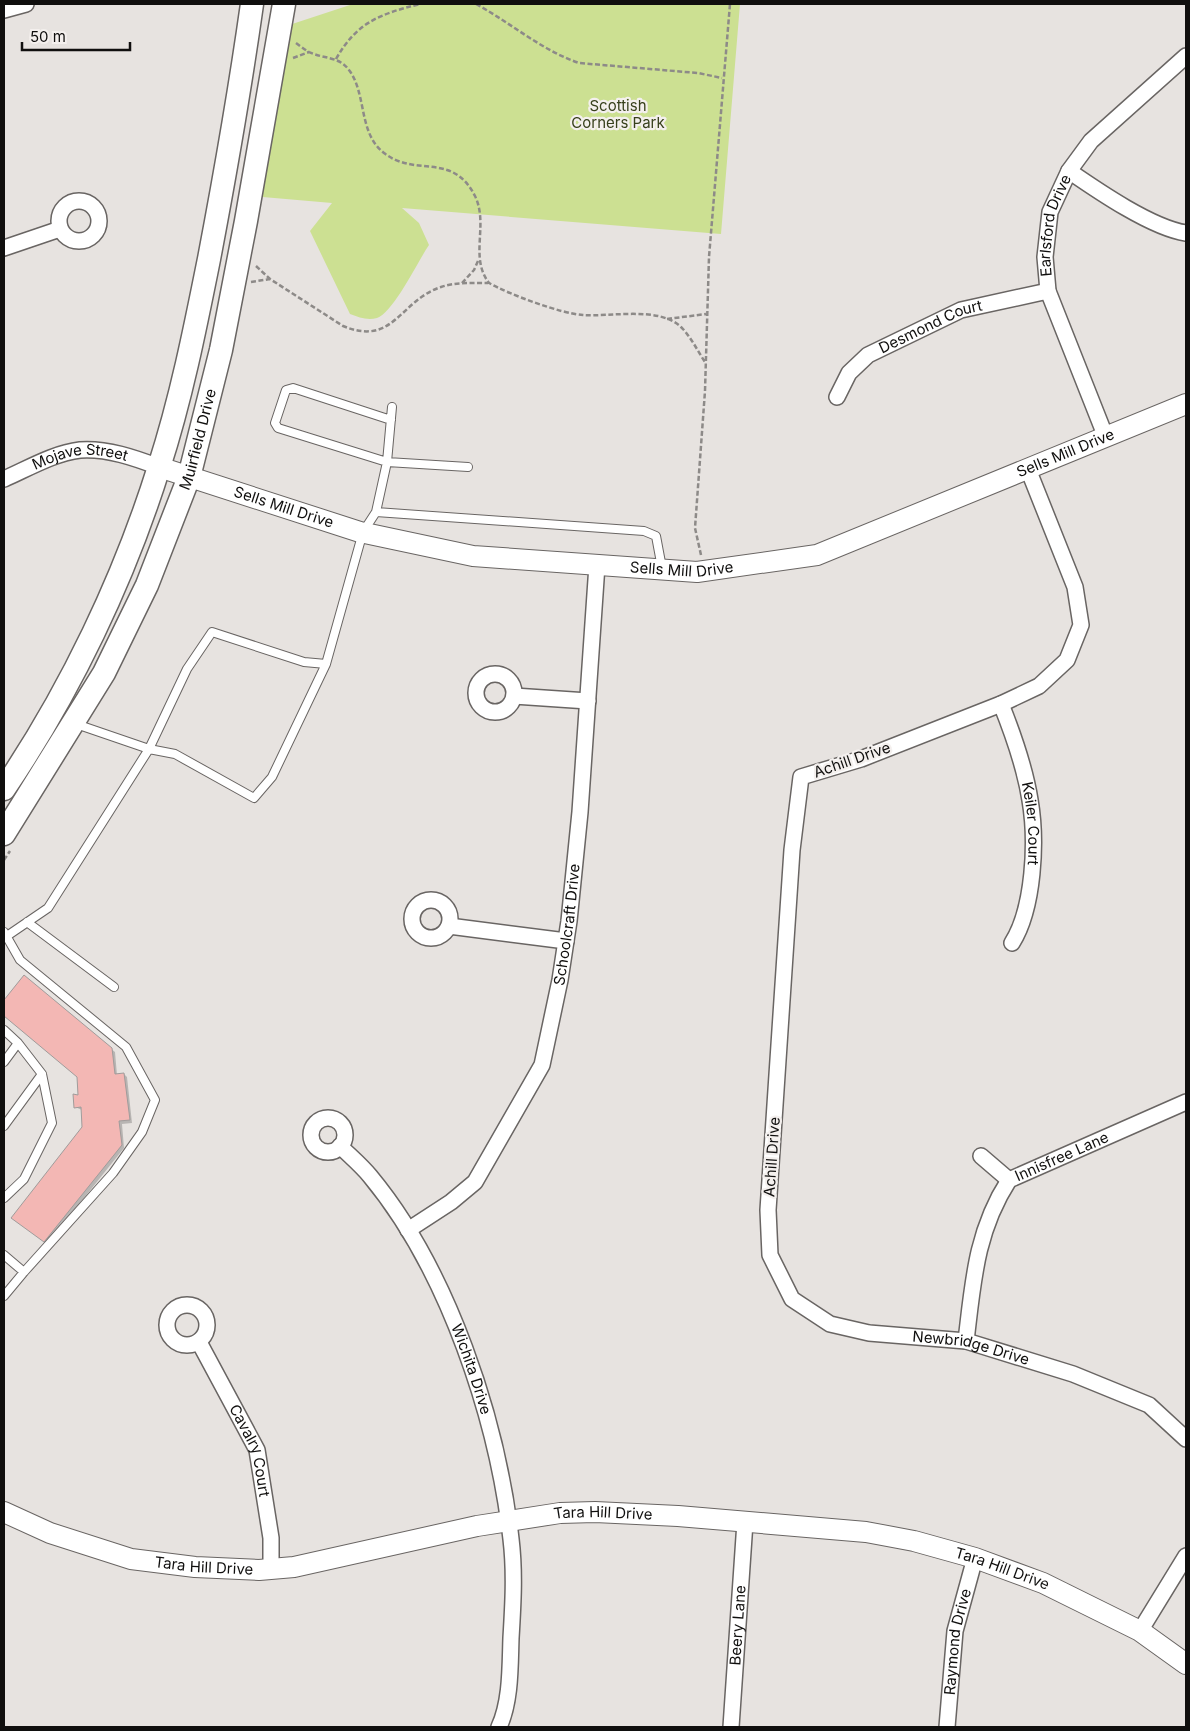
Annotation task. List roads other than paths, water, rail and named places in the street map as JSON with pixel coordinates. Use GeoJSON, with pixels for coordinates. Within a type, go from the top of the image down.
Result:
{"type":"FeatureCollection","features":[{"type":"Feature","properties":{"kind":"main road","name":"Muirfield Drive"},"geometry":{"type":"LineString","coordinates":[[4,789],[79,663],[120,572],[159,467],[191,350],[216,220],[252,4]]}},
{"type":"Feature","properties":{"kind":"main road","name":"Muirfield Drive"},"geometry":{"type":"LineString","coordinates":[[4,834],[104,673],[147,585],[189,477],[221,350],[284,4]]}},
{"type":"Feature","properties":{"kind":"street"},"geometry":{"type":"LineString","coordinates":[[4,10],[26,4]]}},
{"type":"Feature","properties":{"kind":"street","name":"Earlsford Drive"},"geometry":{"type":"LineString","coordinates":[[1105,436],[1048,291],[1045,257],[1050,212],[1069,171],[1091,141],[1186,56]]}},
{"type":"Feature","properties":{"kind":"street"},"geometry":{"type":"LineString","coordinates":[[1069,171],[1142,216],[1177,232],[1186,233]]}},
{"type":"Feature","properties":{"kind":"street"},"geometry":{"type":"LineString","coordinates":[[4,248],[60,229]]}},
{"type":"Feature","properties":{"kind":"street","name":"Desmond Court"},"geometry":{"type":"LineString","coordinates":[[837,397],[849,374],[868,355],[961,310],[1048,291]]}},
{"type":"Feature","properties":{"kind":"street","name":"Sells Mill Drive"},"geometry":{"type":"LineString","coordinates":[[159,467],[363,532],[473,556],[662,570],[704,562],[817,555],[1186,404]]}},
{"type":"Feature","properties":{"kind":"street","name":"Mojave Street"},"geometry":{"type":"LineString","coordinates":[[4,479],[49,459],[80,450],[123,455],[159,467]]}},
{"type":"Feature","properties":{"kind":"street","name":"Achill Drive"},"geometry":{"type":"LineString","coordinates":[[770,1255],[768,1210],[792,850],[801,777],[861,759],[1001,704],[1039,686],[1067,660],[1080,625],[1075,587],[1028,469]]}},
{"type":"Feature","properties":{"kind":"street","name":"Schoolcraft Drive"},"geometry":{"type":"LineString","coordinates":[[408,1230],[451,1202],[475,1182],[542,1065],[566,941],[580,812],[597,565]]}},
{"type":"Feature","properties":{"kind":"street"},"geometry":{"type":"LineString","coordinates":[[514,696],[588,701]]}},
{"type":"Feature","properties":{"kind":"street","name":"Keiler Court"},"geometry":{"type":"LineString","coordinates":[[1001,704],[1010,726],[1030,800],[1033,840],[1029,904],[1019,932],[1012,943]]}},
{"type":"Feature","properties":{"kind":"street"},"geometry":{"type":"LineString","coordinates":[[449,926],[566,941]]}},
{"type":"Feature","properties":{"kind":"street","name":"Innisfree Lane"},"geometry":{"type":"LineString","coordinates":[[966,1340],[978,1247],[997,1199],[1009,1180],[1185,1107]]}},
{"type":"Feature","properties":{"kind":"street","name":"Wichita Drive"},"geometry":{"type":"LineString","coordinates":[[340,1146],[369,1175],[408,1230],[448,1305],[485,1406],[508,1520],[514,1596],[504,1717],[499,1727]]}},
{"type":"Feature","properties":{"kind":"street"},"geometry":{"type":"LineString","coordinates":[[981,1156],[1009,1180]]}},
{"type":"Feature","properties":{"kind":"street","name":"Newbridge Drive"},"geometry":{"type":"LineString","coordinates":[[770,1255],[792,1298],[830,1324],[868,1333],[966,1340],[1073,1374],[1149,1405],[1186,1439]]}},
{"type":"Feature","properties":{"kind":"street","name":"Cavalry Court"},"geometry":{"type":"LineString","coordinates":[[199,1342],[256,1450],[271,1538],[271,1569]]}},
{"type":"Feature","properties":{"kind":"street","name":"Tara Hill Drive"},"geometry":{"type":"LineString","coordinates":[[4,1512],[50,1533],[131,1559],[195,1567],[271,1569],[336,1559],[508,1520],[543,1514],[595,1512],[866,1532],[914,1541],[975,1558],[1043,1583],[1140,1631],[1186,1664]]}},
{"type":"Feature","properties":{"kind":"street","name":"Beery Lane"},"geometry":{"type":"LineString","coordinates":[[730,1727],[745,1522]]}},
{"type":"Feature","properties":{"kind":"street"},"geometry":{"type":"LineString","coordinates":[[1140,1631],[1186,1556]]}},
{"type":"Feature","properties":{"kind":"street","name":"Raymond Drive"},"geometry":{"type":"LineString","coordinates":[[947,1727],[955,1631],[975,1558]]}},
{"type":"Feature","properties":{"kind":"lane"},"geometry":{"type":"LineString","coordinates":[[391,420],[293,388],[286,390],[275,423],[278,428],[388,462],[468,467]]}},
{"type":"Feature","properties":{"kind":"lane"},"geometry":{"type":"LineString","coordinates":[[74,723],[149,748],[175,754],[254,798],[272,777],[326,664],[363,532],[376,512],[388,462],[392,407]]}},
{"type":"Feature","properties":{"kind":"lane"},"geometry":{"type":"LineString","coordinates":[[376,512],[644,531],[656,536],[662,570]]}},
{"type":"Feature","properties":{"kind":"lane"},"geometry":{"type":"LineString","coordinates":[[4,1296],[113,1173],[142,1132],[155,1100],[126,1046],[20,960],[5,935],[48,908],[149,748],[187,669],[212,632],[304,662],[326,664]]}},
{"type":"Feature","properties":{"kind":"lane"},"geometry":{"type":"LineString","coordinates":[[27,922],[114,987]]}},
{"type":"Feature","properties":{"kind":"lane"},"geometry":{"type":"LineString","coordinates":[[4,1030],[18,1043],[42,1074],[52,1123],[24,1180],[4,1198]]}},
{"type":"Feature","properties":{"kind":"lane"},"geometry":{"type":"LineString","coordinates":[[4,1062],[18,1043]]}},
{"type":"Feature","properties":{"kind":"lane"},"geometry":{"type":"LineString","coordinates":[[4,1126],[42,1074]]}},
{"type":"Feature","properties":{"kind":"lane"},"geometry":{"type":"LineString","coordinates":[[4,1255],[24,1272]]}},
{"type":"Feature","properties":{"kind":"park label","name":"Scottish Corners Park"},"geometry":{"type":"Point","coordinates":[618,114]}}]}
